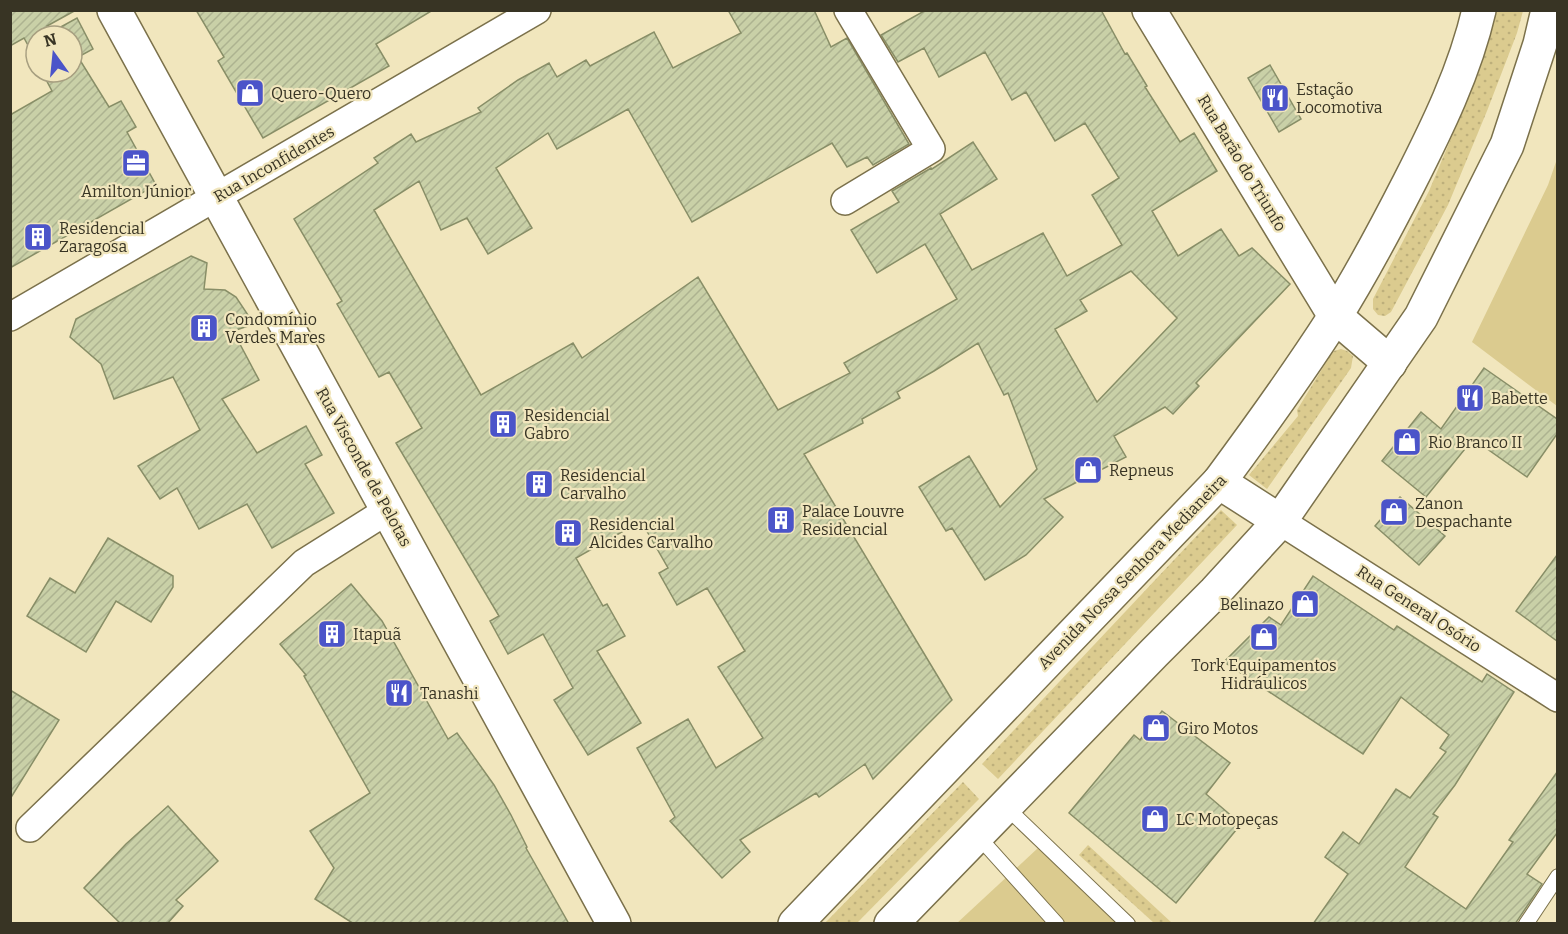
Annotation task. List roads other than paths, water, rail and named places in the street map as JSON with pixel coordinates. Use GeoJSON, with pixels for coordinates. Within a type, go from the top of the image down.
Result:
{"type":"FeatureCollection","features":[{"type":"Feature","properties":{"kind":"main road","name":"Rua Visconde de Pelotas"},"geometry":{"type":"LineString","coordinates":[[114,10],[614,924]]}},
{"type":"Feature","properties":{"kind":"main road","name":"Rua Barão do Triunfo"},"geometry":{"type":"LineString","coordinates":[[1149,10],[1335,316],[1390,363]]}},
{"type":"Feature","properties":{"kind":"main road","name":"Avenida Nossa Senhora Medianeira"},"geometry":{"type":"LineString","coordinates":[[795,924],[1219,482],[1277,403],[1335,316],[1392,217],[1438,127],[1474,34],[1479,10]]}},
{"type":"Feature","properties":{"kind":"main road"},"geometry":{"type":"LineString","coordinates":[[891,924],[1215,592],[1280,521],[1421,317],[1508,145],[1540,44],[1548,10]]}},
{"type":"Feature","properties":{"kind":"main road"},"geometry":{"type":"LineString","coordinates":[[1219,482],[1280,521]]}},
{"type":"Feature","properties":{"kind":"street","name":"Rua Inconfidentes"},"geometry":{"type":"LineString","coordinates":[[10,317],[537,10]]}},
{"type":"Feature","properties":{"kind":"street"},"geometry":{"type":"LineString","coordinates":[[844,201],[932,149],[848,10]]}},
{"type":"Feature","properties":{"kind":"street"},"geometry":{"type":"LineString","coordinates":[[30,828],[304,563],[388,510]]}},
{"type":"Feature","properties":{"kind":"street","name":"Rua General Osório"},"geometry":{"type":"LineString","coordinates":[[1280,521],[1557,698]]}},
{"type":"Feature","properties":{"kind":"lane"},"geometry":{"type":"LineString","coordinates":[[1005,807],[1128,924]]}},
{"type":"Feature","properties":{"kind":"lane"},"geometry":{"type":"LineString","coordinates":[[977,835],[1057,924]]}},
{"type":"Feature","properties":{"kind":"lane"},"geometry":{"type":"LineString","coordinates":[[1526,924],[1557,876]]}},
{"type":"Feature","properties":{"kind":"place","name":"Quero-Quero"},"geometry":{"type":"Point","coordinates":[250,93]}},
{"type":"Feature","properties":{"kind":"place","name":"Estação Locomotiva"},"geometry":{"type":"Point","coordinates":[1275,98]}},
{"type":"Feature","properties":{"kind":"place","name":"Amilton Júnior"},"geometry":{"type":"Point","coordinates":[136,163]}},
{"type":"Feature","properties":{"kind":"place","name":"Residencial Zaragosa"},"geometry":{"type":"Point","coordinates":[38,237]}},
{"type":"Feature","properties":{"kind":"place","name":"Condomínio Verdes Mares"},"geometry":{"type":"Point","coordinates":[204,328]}},
{"type":"Feature","properties":{"kind":"place","name":"Babette"},"geometry":{"type":"Point","coordinates":[1470,398]}},
{"type":"Feature","properties":{"kind":"place","name":"Residencial Gabro"},"geometry":{"type":"Point","coordinates":[503,424]}},
{"type":"Feature","properties":{"kind":"place","name":"Rio Branco II"},"geometry":{"type":"Point","coordinates":[1407,442]}},
{"type":"Feature","properties":{"kind":"place","name":"Repneus"},"geometry":{"type":"Point","coordinates":[1088,470]}},
{"type":"Feature","properties":{"kind":"place","name":"Residencial Carvalho"},"geometry":{"type":"Point","coordinates":[539,484]}},
{"type":"Feature","properties":{"kind":"place","name":"Zanon Despachante"},"geometry":{"type":"Point","coordinates":[1394,512]}},
{"type":"Feature","properties":{"kind":"place","name":"Palace Louvre Residencial"},"geometry":{"type":"Point","coordinates":[781,520]}},
{"type":"Feature","properties":{"kind":"place","name":"Residencial Alcides Carvalho"},"geometry":{"type":"Point","coordinates":[568,533]}},
{"type":"Feature","properties":{"kind":"place","name":"Belinazo"},"geometry":{"type":"Point","coordinates":[1305,604]}},
{"type":"Feature","properties":{"kind":"place","name":"Itapuã"},"geometry":{"type":"Point","coordinates":[332,634]}},
{"type":"Feature","properties":{"kind":"place","name":"Tork Equipamentos Hidráulicos"},"geometry":{"type":"Point","coordinates":[1264,637]}},
{"type":"Feature","properties":{"kind":"place","name":"Tanashi"},"geometry":{"type":"Point","coordinates":[399,693]}},
{"type":"Feature","properties":{"kind":"place","name":"Giro Motos"},"geometry":{"type":"Point","coordinates":[1156,728]}},
{"type":"Feature","properties":{"kind":"place","name":"LC Motopeças"},"geometry":{"type":"Point","coordinates":[1155,819]}}]}
